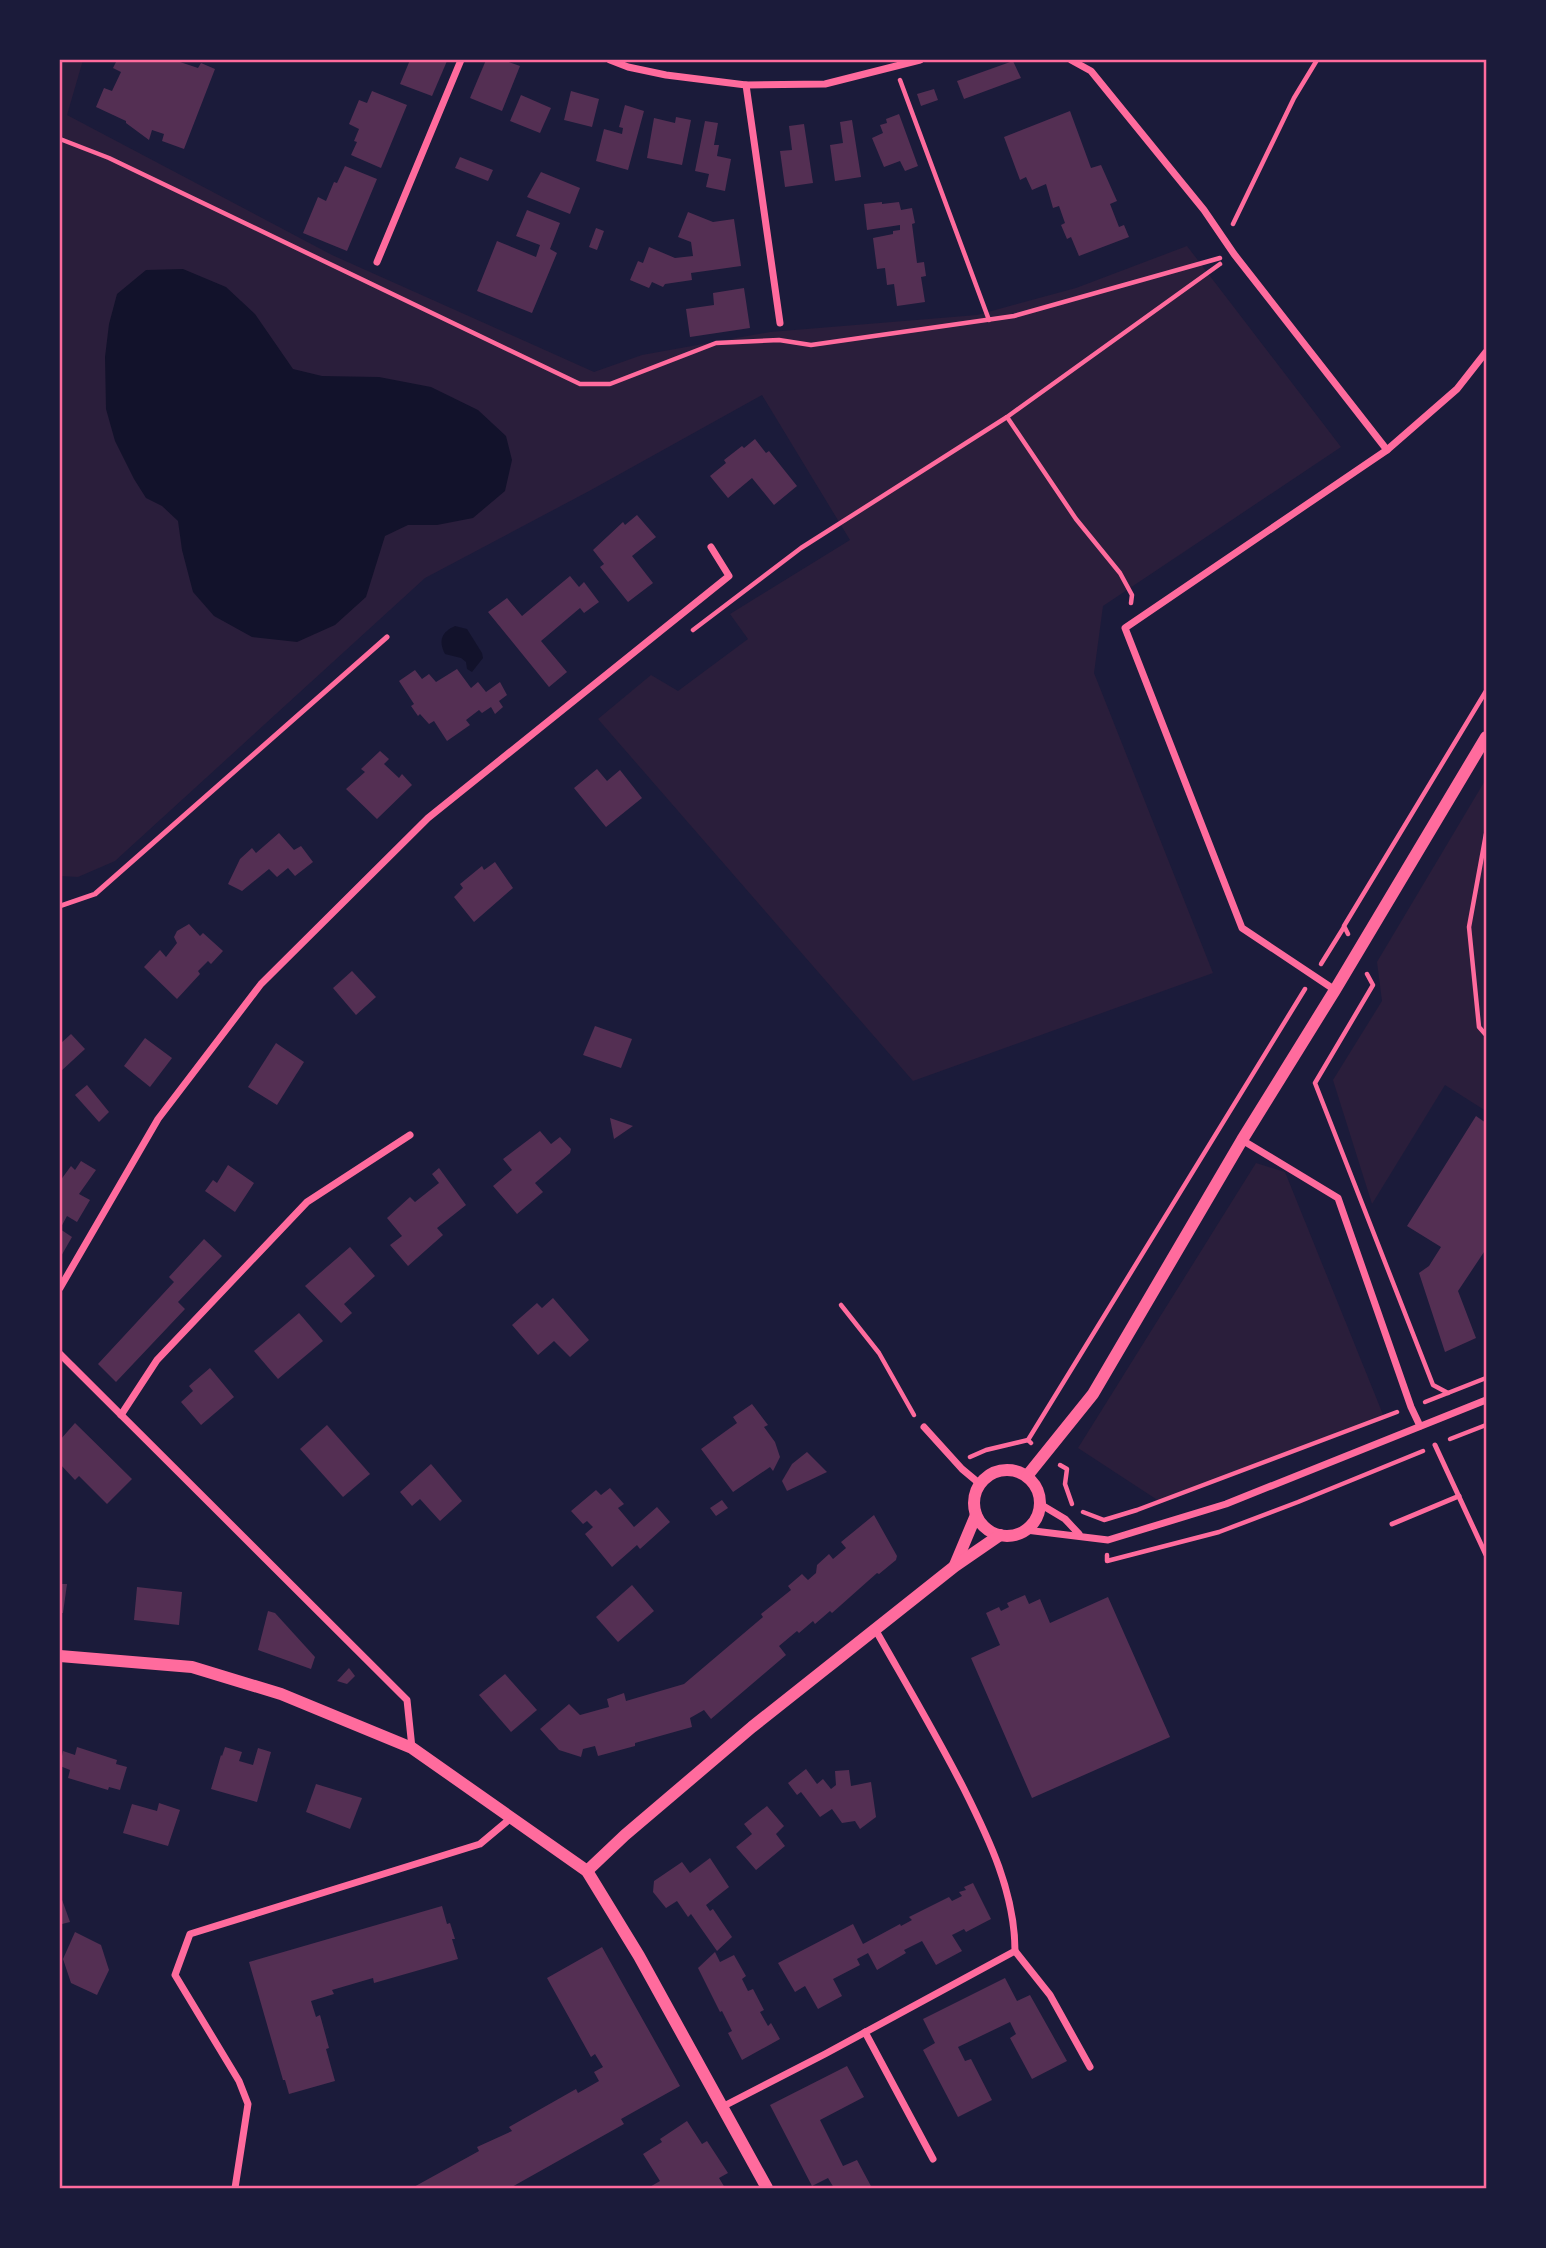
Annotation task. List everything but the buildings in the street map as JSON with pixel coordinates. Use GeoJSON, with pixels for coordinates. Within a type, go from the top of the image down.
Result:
{"type":"FeatureCollection","features":[{"type":"Feature","properties":{"kind":"street"},"geometry":{"type":"LineString","coordinates":[[377,262],[461,60]]}},
{"type":"Feature","properties":{"kind":"street"},"geometry":{"type":"LineString","coordinates":[[610,60],[628,67],[666,75],[746,85],[825,84],[920,60]]}},
{"type":"Feature","properties":{"kind":"street"},"geometry":{"type":"LineString","coordinates":[[1071,60],[1091,71],[1204,210],[1234,254],[1387,450]]}},
{"type":"Feature","properties":{"kind":"street"},"geometry":{"type":"LineString","coordinates":[[746,85],[780,323]]}},
{"type":"Feature","properties":{"kind":"street"},"geometry":{"type":"LineString","coordinates":[[1335,990],[1242,928],[1125,628],[1387,450],[1457,389],[1486,352]]}},
{"type":"Feature","properties":{"kind":"street"},"geometry":{"type":"LineString","coordinates":[[60,1288],[158,1119],[261,984],[428,818],[729,576],[711,547]]}},
{"type":"Feature","properties":{"kind":"street"},"geometry":{"type":"LineString","coordinates":[[1027,1476],[1093,1394],[1242,1140],[1486,737]]}},
{"type":"Feature","properties":{"kind":"street"},"geometry":{"type":"LineString","coordinates":[[121,1415],[157,1360],[307,1202],[410,1135]]}},
{"type":"Feature","properties":{"kind":"street"},"geometry":{"type":"LineString","coordinates":[[1242,1140],[1338,1198],[1420,1426]]}},
{"type":"Feature","properties":{"kind":"street"},"geometry":{"type":"LineString","coordinates":[[60,1354],[407,1700],[412,1748]]}},
{"type":"Feature","properties":{"kind":"street"},"geometry":{"type":"LineString","coordinates":[[1026,1530],[1038,1514],[1040,1504],[1034,1484],[1027,1476],[1017,1471],[996,1471],[980,1484],[975,1494],[976,1515],[982,1525],[1000,1535],[1010,1536],[1026,1530],[1108,1540],[1226,1504],[1486,1400]]}},
{"type":"Feature","properties":{"kind":"street"},"geometry":{"type":"LineString","coordinates":[[924,1427],[961,1469],[980,1484]]}},
{"type":"Feature","properties":{"kind":"street"},"geometry":{"type":"LineString","coordinates":[[1040,1504],[1065,1519],[1080,1535]]}},
{"type":"Feature","properties":{"kind":"street"},"geometry":{"type":"LineString","coordinates":[[955,1566],[976,1515]]}},
{"type":"Feature","properties":{"kind":"street"},"geometry":{"type":"LineString","coordinates":[[587,1871],[741,1736],[875,1628],[1000,1535]]}},
{"type":"Feature","properties":{"kind":"street"},"geometry":{"type":"LineString","coordinates":[[875,1628],[944,1749],[991,1844],[1015,1930],[1015,1951],[1050,1995],[1090,2067]]}},
{"type":"Feature","properties":{"kind":"street"},"geometry":{"type":"LineString","coordinates":[[60,1656],[192,1667],[281,1694],[412,1748],[587,1871],[639,1956],[767,2189]]}},
{"type":"Feature","properties":{"kind":"street"},"geometry":{"type":"LineString","coordinates":[[235,2189],[248,2104],[239,2081],[175,1975],[178,1956],[190,1934],[480,1844],[511,1818]]}},
{"type":"Feature","properties":{"kind":"street"},"geometry":{"type":"LineString","coordinates":[[722,2107],[1015,1951]]}},
{"type":"Feature","properties":{"kind":"street"},"geometry":{"type":"LineString","coordinates":[[865,2032],[933,2160]]}},
{"type":"Feature","properties":{"kind":"lane"},"geometry":{"type":"LineString","coordinates":[[60,906],[95,894],[387,636]]}},
{"type":"Feature","properties":{"kind":"lane"},"geometry":{"type":"LineString","coordinates":[[1435,1445],[1486,1555]]}},
{"type":"Feature","properties":{"kind":"lane"},"geometry":{"type":"LineString","coordinates":[[1392,1524],[1459,1496]]}},
{"type":"Feature","properties":{"kind":"lane"},"geometry":{"type":"LineString","coordinates":[[199,2032],[208,2029]]}},
{"type":"Feature","properties":{"kind":"path"},"geometry":{"type":"LineString","coordinates":[[1225,239],[1294,98],[1317,60]]}},
{"type":"Feature","properties":{"kind":"path"},"geometry":{"type":"LineString","coordinates":[[893,66],[908,96],[989,320]]}},
{"type":"Feature","properties":{"kind":"path"},"geometry":{"type":"LineString","coordinates":[[60,139],[109,158],[580,384],[610,384],[716,344],[779,340],[811,345],[1014,316],[1234,254]]}},
{"type":"Feature","properties":{"kind":"path"},"geometry":{"type":"LineString","coordinates":[[687,635],[801,548],[1007,417],[1234,254]]}},
{"type":"Feature","properties":{"kind":"path"},"geometry":{"type":"LineString","coordinates":[[1007,417],[1076,519],[1120,573],[1132,595],[1125,628]]}},
{"type":"Feature","properties":{"kind":"path"},"geometry":{"type":"LineString","coordinates":[[961,1469],[970,1457],[986,1450],[1028,1440],[1486,691]]}},
{"type":"Feature","properties":{"kind":"path"},"geometry":{"type":"LineString","coordinates":[[1486,834],[1469,927],[1479,1027],[1486,1035]]}},
{"type":"Feature","properties":{"kind":"path"},"geometry":{"type":"LineString","coordinates":[[1344,926],[1373,985],[1315,1083],[1433,1385],[1448,1393]]}},
{"type":"Feature","properties":{"kind":"path"},"geometry":{"type":"LineString","coordinates":[[841,1306],[879,1353],[909,1407],[924,1427]]}},
{"type":"Feature","properties":{"kind":"path"},"geometry":{"type":"LineString","coordinates":[[1028,1440],[1067,1469],[1065,1485],[1074,1509],[1104,1520],[1137,1510],[1486,1378]]}},
{"type":"Feature","properties":{"kind":"shaded area"},"geometry":{"type":"Polygon","coordinates":[[[60,60],[83,60],[67,115],[332,255],[594,372],[642,355],[770,332],[977,315],[1076,288],[1187,246],[1341,447],[1103,606],[1094,673],[1213,973],[913,1081],[598,719],[651,675],[678,691],[748,639],[730,614],[850,540],[762,395],[425,578],[115,861],[78,877],[60,876],[60,60]]]}},
{"type":"Feature","properties":{"kind":"shaded area"},"geometry":{"type":"Polygon","coordinates":[[[183,269],[226,287],[255,314],[293,369],[322,376],[379,377],[431,387],[478,410],[506,436],[512,460],[505,491],[473,518],[437,525],[408,525],[385,536],[366,597],[335,625],[297,642],[252,637],[214,616],[193,592],[178,521],[162,506],[146,498],[115,441],[106,409],[105,357],[109,324],[117,294],[146,270],[183,269]]]}},
{"type":"Feature","properties":{"kind":"shaded area"},"geometry":{"type":"Polygon","coordinates":[[[455,626],[467,629],[482,653],[483,658],[472,672],[461,658],[445,654],[443,649],[442,637],[455,626]]]}},
{"type":"Feature","properties":{"kind":"shaded area"},"geometry":{"type":"Polygon","coordinates":[[[1486,779],[1486,1111],[1445,1085],[1372,1204],[1333,1080],[1382,1001],[1377,962],[1486,779]]]}},
{"type":"Feature","properties":{"kind":"shaded area"},"geometry":{"type":"Polygon","coordinates":[[[1256,1163],[1285,1172],[1384,1417],[1159,1501],[1078,1448],[1256,1163]]]}}]}
